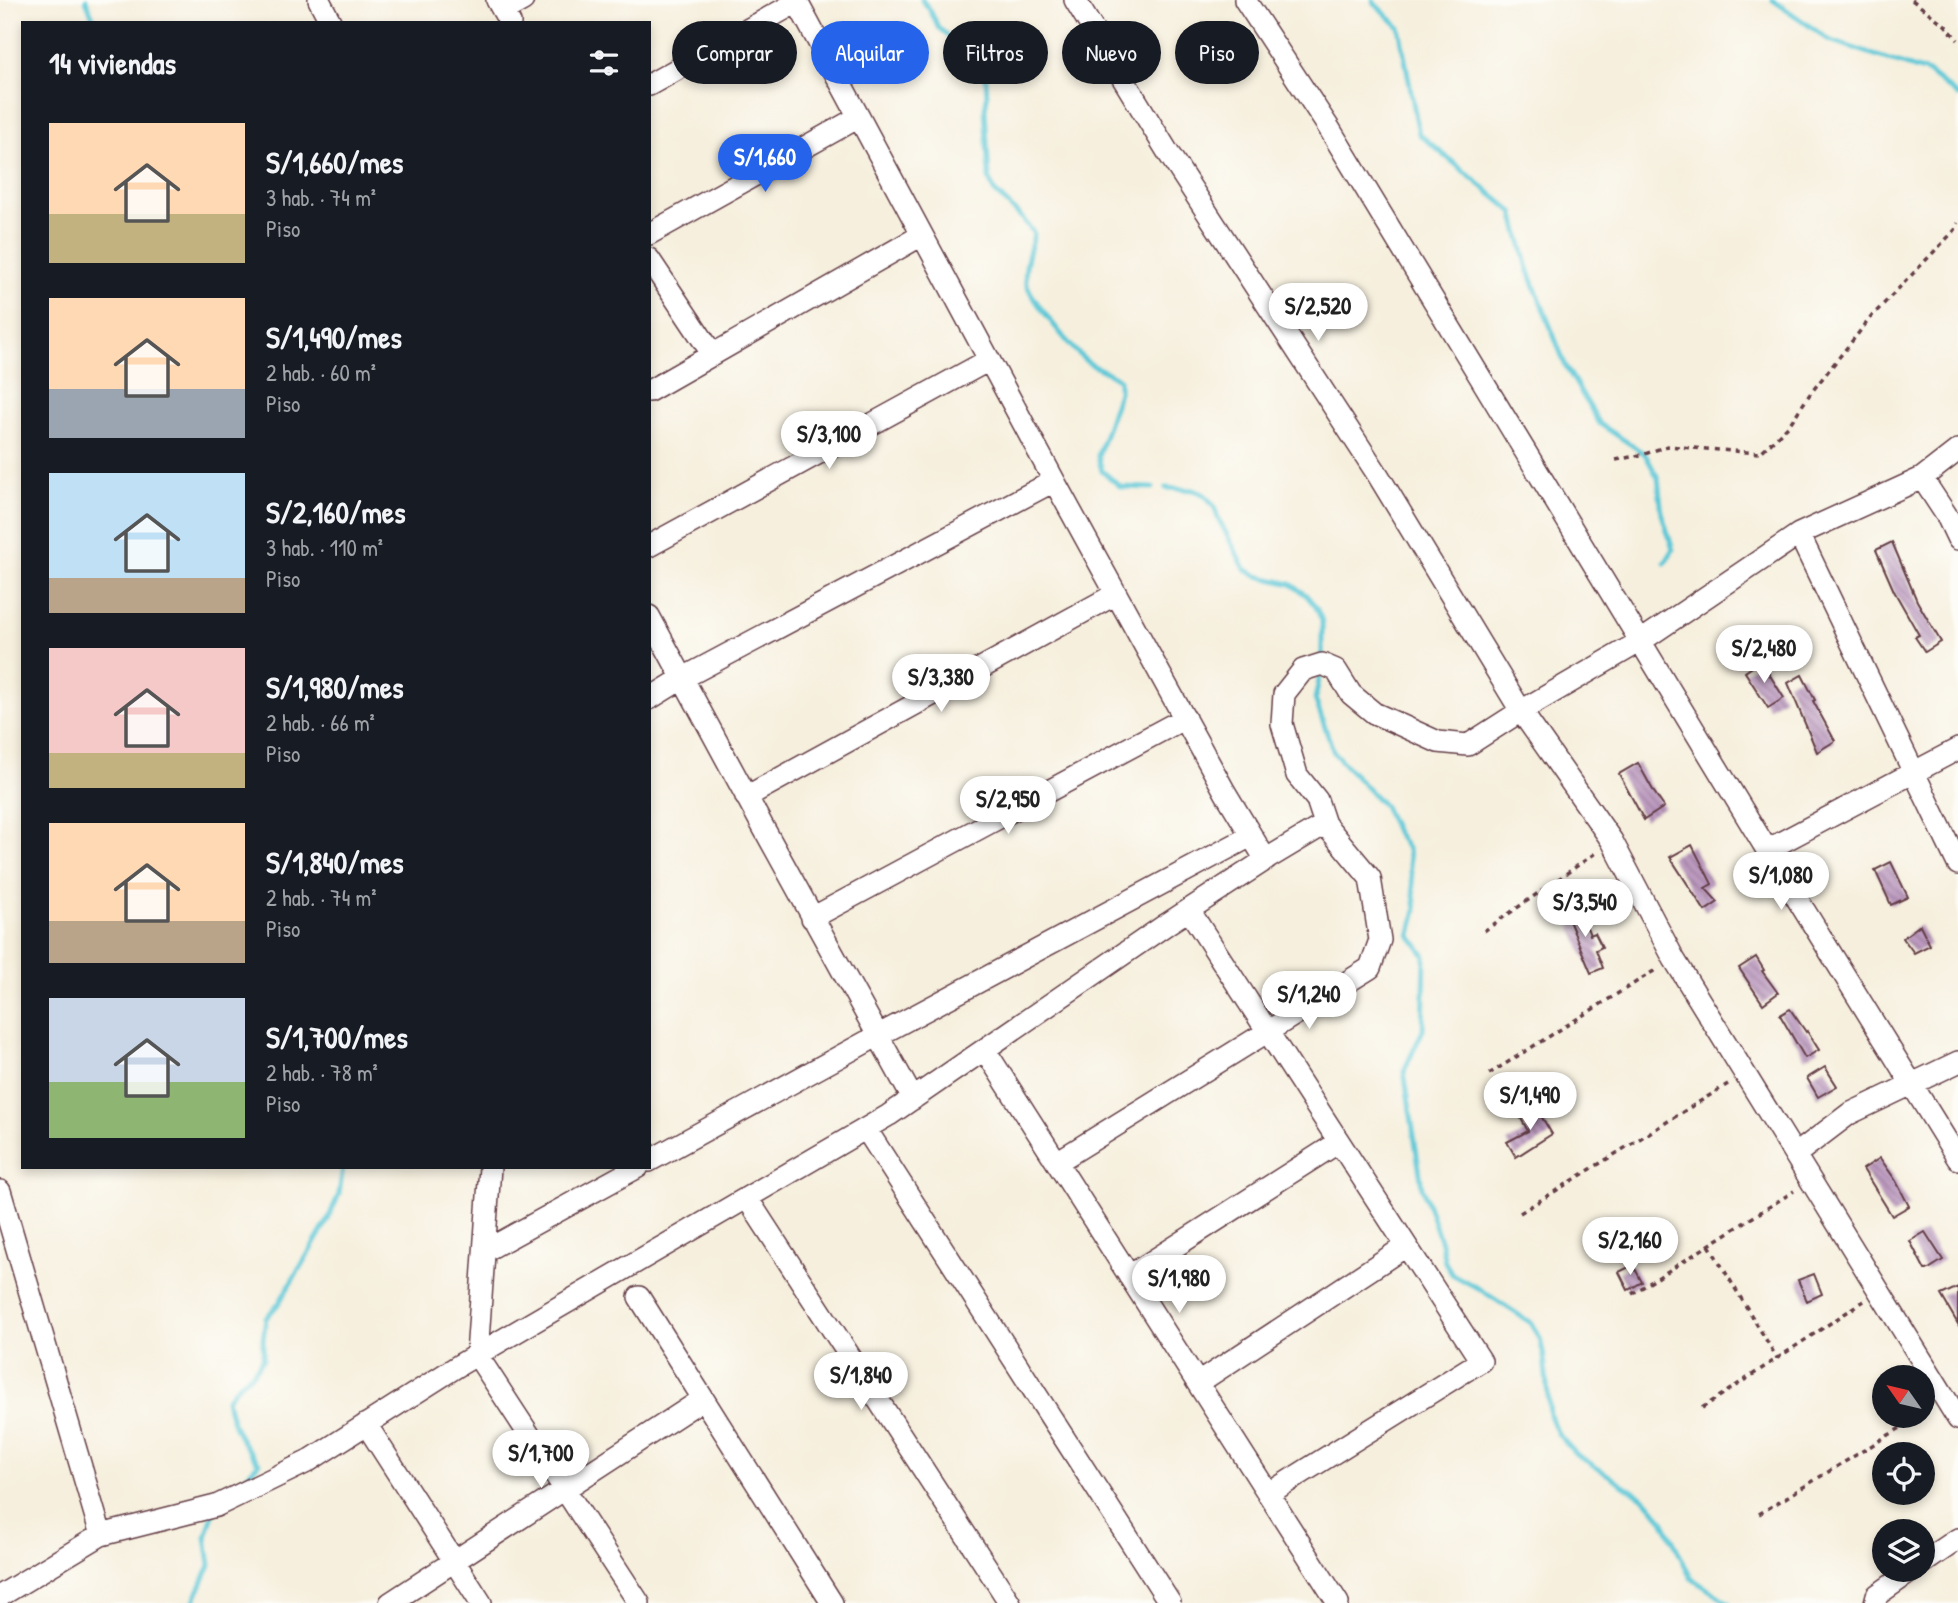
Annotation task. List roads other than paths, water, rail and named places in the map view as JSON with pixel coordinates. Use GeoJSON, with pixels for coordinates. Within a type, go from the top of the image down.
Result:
{"type":"FeatureCollection","features":[{"type":"Feature","properties":{"kind":"street"},"geometry":{"type":"LineString","coordinates":[[319,0],[330,21]]}},
{"type":"Feature","properties":{"kind":"street"},"geometry":{"type":"LineString","coordinates":[[503,11],[523,0]]}},
{"type":"Feature","properties":{"kind":"street"},"geometry":{"type":"LineString","coordinates":[[1075,0],[1177,166],[1378,475],[1521,711],[1612,841],[1674,959],[1958,1419]]}},
{"type":"Feature","properties":{"kind":"street"},"geometry":{"type":"LineString","coordinates":[[1245,0],[1337,140],[1767,850],[1958,1159]]}},
{"type":"Feature","properties":{"kind":"street"},"geometry":{"type":"LineString","coordinates":[[651,84],[797,1],[1054,481],[1266,860]]}},
{"type":"Feature","properties":{"kind":"street"},"geometry":{"type":"LineString","coordinates":[[651,233],[859,117]]}},
{"type":"Feature","properties":{"kind":"street"},"geometry":{"type":"LineString","coordinates":[[651,390],[922,235]]}},
{"type":"Feature","properties":{"kind":"street"},"geometry":{"type":"LineString","coordinates":[[651,262],[713,355]]}},
{"type":"Feature","properties":{"kind":"street"},"geometry":{"type":"LineString","coordinates":[[651,544],[989,360]]}},
{"type":"Feature","properties":{"kind":"street"},"geometry":{"type":"LineString","coordinates":[[1057,1162],[1370,968],[1380,940],[1370,878],[1325,824],[1317,800],[1297,775],[1282,724],[1284,694],[1303,670],[1322,664],[1336,670],[1351,694],[1374,713],[1437,742],[1468,745],[1641,641],[1799,534],[1922,478],[1958,450]]}},
{"type":"Feature","properties":{"kind":"street"},"geometry":{"type":"LineString","coordinates":[[1922,478],[1947,516],[1958,539]]}},
{"type":"Feature","properties":{"kind":"street"},"geometry":{"type":"LineString","coordinates":[[651,698],[683,678],[1054,481]]}},
{"type":"Feature","properties":{"kind":"street"},"geometry":{"type":"LineString","coordinates":[[1799,534],[1958,864]]}},
{"type":"Feature","properties":{"kind":"street"},"geometry":{"type":"LineString","coordinates":[[746,797],[1116,594]]}},
{"type":"Feature","properties":{"kind":"street"},"geometry":{"type":"LineString","coordinates":[[651,620],[913,1099]]}},
{"type":"Feature","properties":{"kind":"street"},"geometry":{"type":"LineString","coordinates":[[812,918],[1185,718]]}},
{"type":"Feature","properties":{"kind":"street"},"geometry":{"type":"LineString","coordinates":[[1767,850],[1958,750]]}},
{"type":"Feature","properties":{"kind":"street"},"geometry":{"type":"LineString","coordinates":[[0,1596],[101,1535],[216,1506],[307,1462],[477,1355],[866,1129],[1189,910],[1325,824]]}},
{"type":"Feature","properties":{"kind":"street"},"geometry":{"type":"LineString","coordinates":[[651,1159],[1251,836]]}},
{"type":"Feature","properties":{"kind":"street"},"geometry":{"type":"LineString","coordinates":[[1189,910],[1481,1362],[1268,1494]]}},
{"type":"Feature","properties":{"kind":"street"},"geometry":{"type":"LineString","coordinates":[[985,1050],[1338,1603]]}},
{"type":"Feature","properties":{"kind":"street"},"geometry":{"type":"LineString","coordinates":[[1795,1155],[1849,1114],[1958,1062]]}},
{"type":"Feature","properties":{"kind":"street"},"geometry":{"type":"LineString","coordinates":[[866,1129],[1170,1603]]}},
{"type":"Feature","properties":{"kind":"street"},"geometry":{"type":"LineString","coordinates":[[1129,1276],[1339,1142]]}},
{"type":"Feature","properties":{"kind":"street"},"geometry":{"type":"LineString","coordinates":[[491,1169],[477,1355],[639,1603]]}},
{"type":"Feature","properties":{"kind":"street"},"geometry":{"type":"LineString","coordinates":[[485,1251],[633,1169]]}},
{"type":"Feature","properties":{"kind":"street"},"geometry":{"type":"LineString","coordinates":[[0,1191],[101,1535]]}},
{"type":"Feature","properties":{"kind":"street"},"geometry":{"type":"LineString","coordinates":[[747,1198],[1010,1603]]}},
{"type":"Feature","properties":{"kind":"street"},"geometry":{"type":"LineString","coordinates":[[1198,1384],[1406,1246]]}},
{"type":"Feature","properties":{"kind":"street"},"geometry":{"type":"LineString","coordinates":[[639,1297],[832,1603]]}},
{"type":"Feature","properties":{"kind":"street"},"geometry":{"type":"LineString","coordinates":[[390,1603],[703,1399]]}},
{"type":"Feature","properties":{"kind":"street"},"geometry":{"type":"LineString","coordinates":[[366,1424],[481,1603]]}},
{"type":"Feature","properties":{"kind":"street"},"geometry":{"type":"LineString","coordinates":[[1935,1555],[1958,1539]]}},
{"type":"Feature","properties":{"kind":"street"},"geometry":{"type":"LineString","coordinates":[[1875,1603],[1877,1595],[1896,1582]]}},
{"type":"Feature","properties":{"kind":"waterway"},"geometry":{"type":"LineString","coordinates":[[86,0],[94,21]]}},
{"type":"Feature","properties":{"kind":"waterway"},"geometry":{"type":"LineString","coordinates":[[922,0],[938,27],[977,63],[986,78],[989,178],[994,191],[1023,219],[1034,234],[1026,271],[1029,290],[1080,355],[1090,364],[1119,380],[1119,392],[1098,456],[1102,471],[1121,487],[1153,488]]}},
{"type":"Feature","properties":{"kind":"waterway"},"geometry":{"type":"LineString","coordinates":[[1373,0],[1399,27],[1419,134],[1513,212],[1528,269],[1566,367],[1600,424],[1645,454],[1658,478],[1662,514],[1673,550],[1665,563]]}},
{"type":"Feature","properties":{"kind":"waterway"},"geometry":{"type":"LineString","coordinates":[[1773,0],[1829,40],[1929,73],[1958,96]]}},
{"type":"Feature","properties":{"kind":"waterway"},"geometry":{"type":"LineString","coordinates":[[1166,488],[1193,490],[1205,495],[1214,506],[1245,569],[1258,576],[1291,584],[1306,595],[1316,607],[1322,621],[1322,661]]}},
{"type":"Feature","properties":{"kind":"waterway"},"geometry":{"type":"LineString","coordinates":[[1321,671],[1315,699],[1334,753],[1384,806],[1408,850],[1416,910],[1410,935],[1425,956],[1423,1030],[1404,1071],[1422,1187],[1445,1262],[1452,1274],[1531,1323],[1540,1338],[1550,1415],[1558,1434],[1576,1454],[1645,1499],[1663,1520],[1691,1578],[1729,1603]]}},
{"type":"Feature","properties":{"kind":"waterway"},"geometry":{"type":"LineString","coordinates":[[237,1486],[259,1463],[238,1434],[227,1399],[263,1359],[266,1318],[279,1303],[327,1222],[339,1194],[343,1169]]}},
{"type":"Feature","properties":{"kind":"waterway"},"geometry":{"type":"LineString","coordinates":[[193,1603],[210,1565],[206,1537],[214,1511]]}}]}
